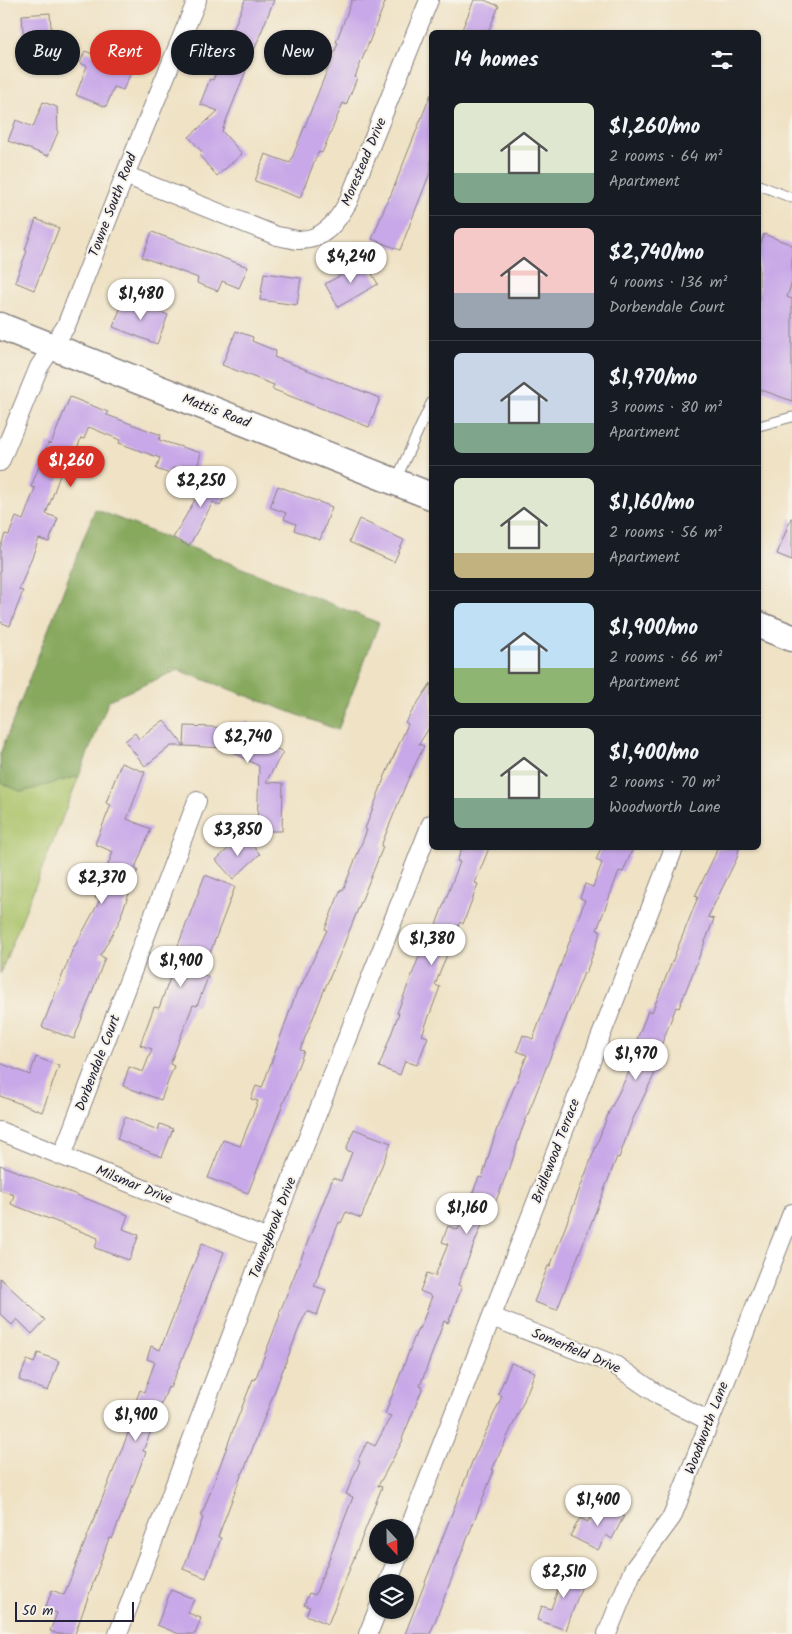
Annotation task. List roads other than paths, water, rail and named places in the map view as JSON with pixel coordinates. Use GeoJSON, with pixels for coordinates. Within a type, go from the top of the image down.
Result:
{"type":"FeatureCollection","features":[{"type":"Feature","properties":{"kind":"main road","name":"Mattis Road"},"geometry":{"type":"LineString","coordinates":[[0,326],[429,495]]}},
{"type":"Feature","properties":{"kind":"main road"},"geometry":{"type":"LineString","coordinates":[[761,626],[792,638]]}},
{"type":"Feature","properties":{"kind":"street","name":"Towne South Road"},"geometry":{"type":"LineString","coordinates":[[0,462],[40,367],[66,326],[125,175],[197,0]]}},
{"type":"Feature","properties":{"kind":"street","name":"Morestead Drive"},"geometry":{"type":"LineString","coordinates":[[125,175],[277,236],[298,240],[311,238],[330,228],[338,220],[348,202],[429,0]]}},
{"type":"Feature","properties":{"kind":"street","name":"Dorbendale Court"},"geometry":{"type":"LineString","coordinates":[[62,1156],[197,801]]}},
{"type":"Feature","properties":{"kind":"street","name":"Tauneybrook Drive"},"geometry":{"type":"LineString","coordinates":[[118,1634],[268,1239],[429,829]]}},
{"type":"Feature","properties":{"kind":"street","name":"Bridlewood Terrace"},"geometry":{"type":"LineString","coordinates":[[413,1519],[673,850]]}},
{"type":"Feature","properties":{"kind":"street","name":"Milsmar Drive"},"geometry":{"type":"LineString","coordinates":[[0,1131],[268,1239]]}},
{"type":"Feature","properties":{"kind":"street","name":"Woodworth Lane"},"geometry":{"type":"LineString","coordinates":[[607,1634],[632,1570],[672,1517],[792,1213]]}},
{"type":"Feature","properties":{"kind":"street","name":"Somerfield Drive"},"geometry":{"type":"LineString","coordinates":[[492,1317],[615,1365],[660,1396],[709,1421]]}},
{"type":"Feature","properties":{"kind":"street"},"geometry":{"type":"LineString","coordinates":[[368,1634],[374,1619]]}},
{"type":"Feature","properties":{"kind":"lane"},"geometry":{"type":"LineString","coordinates":[[761,186],[792,198]]}},
{"type":"Feature","properties":{"kind":"lane"},"geometry":{"type":"LineString","coordinates":[[395,482],[429,408]]}},
{"type":"Feature","properties":{"kind":"lane"},"geometry":{"type":"LineString","coordinates":[[761,425],[792,417]]}}]}
